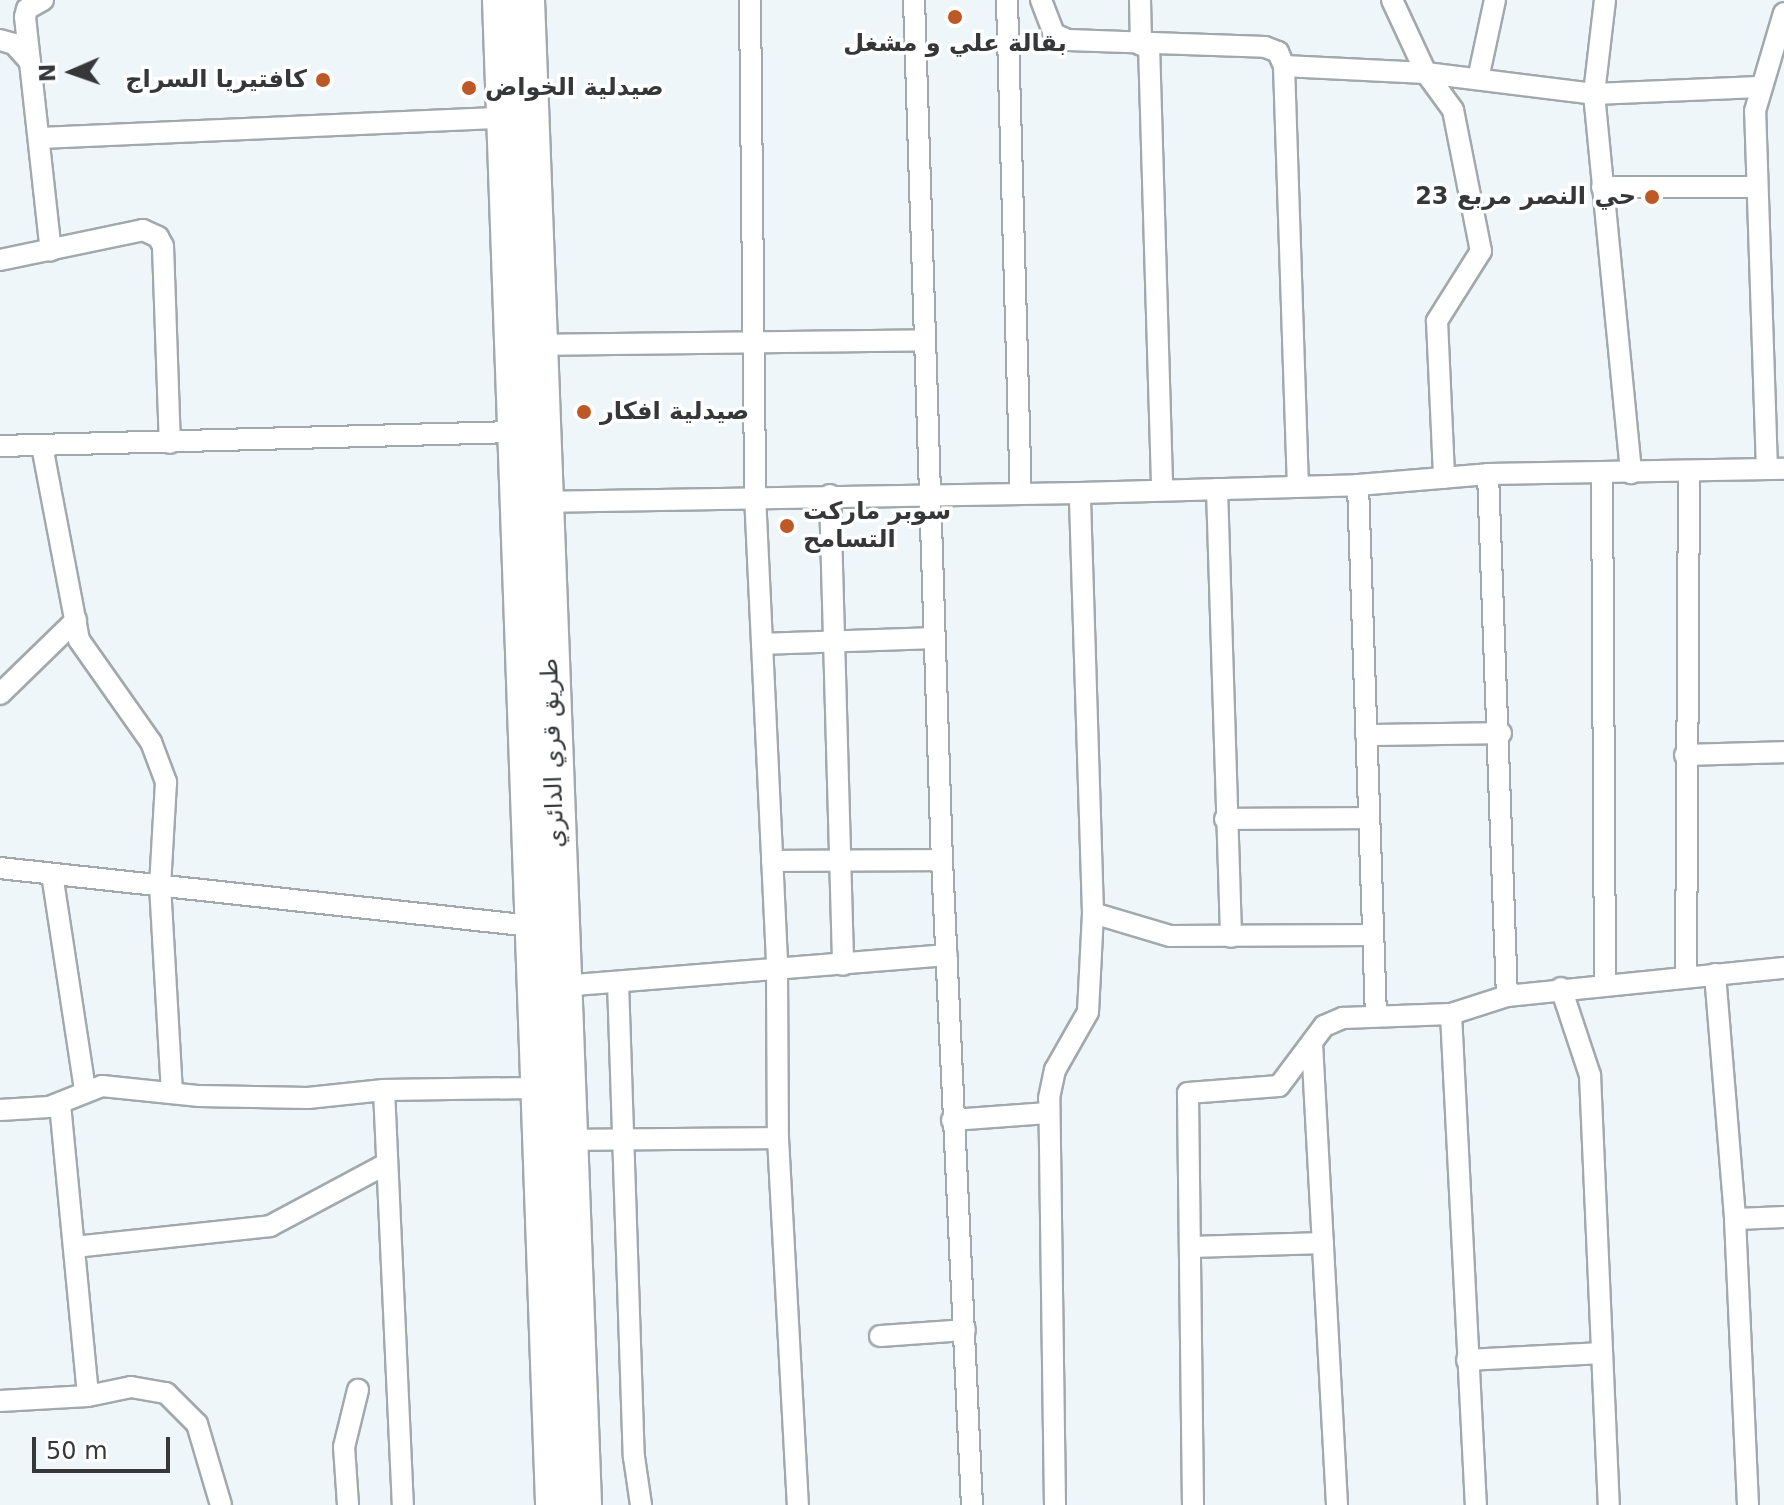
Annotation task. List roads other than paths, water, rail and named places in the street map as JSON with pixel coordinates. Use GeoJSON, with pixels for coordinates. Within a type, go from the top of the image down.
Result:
{"type":"FeatureCollection","features":[{"type":"Feature","properties":{"kind":"highway","name":"طريق قري الدائري"},"geometry":{"type":"LineString","coordinates":[[500,0],[514,432],[530,502],[563,986],[584,1505]]}},
{"type":"Feature","properties":{"kind":"highway","name":"طريق قري الدائري"},"geometry":{"type":"LineString","coordinates":[[527,0],[537,345],[530,502],[531,926],[553,1505]]}},
{"type":"Feature","properties":{"kind":"street"},"geometry":{"type":"LineString","coordinates":[[43,0],[27,9],[51,251]]}},
{"type":"Feature","properties":{"kind":"street"},"geometry":{"type":"LineString","coordinates":[[750,0],[756,343],[755,495],[777,969],[778,1138],[798,1505]]}},
{"type":"Feature","properties":{"kind":"street"},"geometry":{"type":"LineString","coordinates":[[914,0],[952,1120],[972,1505]]}},
{"type":"Feature","properties":{"kind":"street"},"geometry":{"type":"LineString","coordinates":[[1007,0],[1021,493]]}},
{"type":"Feature","properties":{"kind":"street"},"geometry":{"type":"LineString","coordinates":[[1041,0],[1059,39],[1273,48],[1284,66],[1298,486]]}},
{"type":"Feature","properties":{"kind":"street"},"geometry":{"type":"LineString","coordinates":[[1140,0],[1145,45],[1162,490]]}},
{"type":"Feature","properties":{"kind":"street"},"geometry":{"type":"LineString","coordinates":[[1392,0],[1426,73],[1453,110],[1481,251],[1437,321],[1444,478]]}},
{"type":"Feature","properties":{"kind":"street"},"geometry":{"type":"LineString","coordinates":[[1478,79],[1495,0]]}},
{"type":"Feature","properties":{"kind":"street"},"geometry":{"type":"LineString","coordinates":[[1605,0],[1594,94],[1631,473]]}},
{"type":"Feature","properties":{"kind":"street"},"geometry":{"type":"LineString","coordinates":[[530,502],[755,495],[1080,493],[1358,485],[1488,474],[1776,469],[1757,187],[1755,111],[1759,87],[1784,13]]}},
{"type":"Feature","properties":{"kind":"street"},"geometry":{"type":"LineString","coordinates":[[0,40],[14,44],[30,62]]}},
{"type":"Feature","properties":{"kind":"street"},"geometry":{"type":"LineString","coordinates":[[1284,66],[1426,73],[1594,94],[1759,87]]}},
{"type":"Feature","properties":{"kind":"street"},"geometry":{"type":"LineString","coordinates":[[39,138],[503,118]]}},
{"type":"Feature","properties":{"kind":"street"},"geometry":{"type":"LineString","coordinates":[[1602,187],[1757,187]]}},
{"type":"Feature","properties":{"kind":"street"},"geometry":{"type":"LineString","coordinates":[[0,260],[143,230],[158,237],[163,246],[170,443]]}},
{"type":"Feature","properties":{"kind":"street"},"geometry":{"type":"LineString","coordinates":[[537,345],[925,340]]}},
{"type":"Feature","properties":{"kind":"street"},"geometry":{"type":"LineString","coordinates":[[0,446],[514,432]]}},
{"type":"Feature","properties":{"kind":"street"},"geometry":{"type":"LineString","coordinates":[[42,446],[76,620],[89,659],[151,742],[166,782],[160,885],[172,1091]]}},
{"type":"Feature","properties":{"kind":"street"},"geometry":{"type":"LineString","coordinates":[[1686,977],[1689,472]]}},
{"type":"Feature","properties":{"kind":"street"},"geometry":{"type":"LineString","coordinates":[[1602,473],[1605,983]]}},
{"type":"Feature","properties":{"kind":"street"},"geometry":{"type":"LineString","coordinates":[[1488,474],[1501,733],[1507,996]]}},
{"type":"Feature","properties":{"kind":"street"},"geometry":{"type":"LineString","coordinates":[[1358,485],[1376,1016]]}},
{"type":"Feature","properties":{"kind":"street"},"geometry":{"type":"LineString","coordinates":[[1217,489],[1231,937]]}},
{"type":"Feature","properties":{"kind":"street"},"geometry":{"type":"LineString","coordinates":[[1055,1505],[1048,1113],[1055,1070],[1088,1012],[1093,913],[1080,493]]}},
{"type":"Feature","properties":{"kind":"street"},"geometry":{"type":"LineString","coordinates":[[830,495],[843,965]]}},
{"type":"Feature","properties":{"kind":"street"},"geometry":{"type":"LineString","coordinates":[[0,694],[76,620]]}},
{"type":"Feature","properties":{"kind":"street"},"geometry":{"type":"LineString","coordinates":[[762,644],[934,638]]}},
{"type":"Feature","properties":{"kind":"street"},"geometry":{"type":"LineString","coordinates":[[1366,735],[1501,733]]}},
{"type":"Feature","properties":{"kind":"street"},"geometry":{"type":"LineString","coordinates":[[1685,755],[1784,752]]}},
{"type":"Feature","properties":{"kind":"street"},"geometry":{"type":"LineString","coordinates":[[1225,819],[1369,818]]}},
{"type":"Feature","properties":{"kind":"street"},"geometry":{"type":"LineString","coordinates":[[772,861],[838,858],[942,860]]}},
{"type":"Feature","properties":{"kind":"street"},"geometry":{"type":"LineString","coordinates":[[0,868],[531,926]]}},
{"type":"Feature","properties":{"kind":"street"},"geometry":{"type":"LineString","coordinates":[[52,874],[85,1090]]}},
{"type":"Feature","properties":{"kind":"street"},"geometry":{"type":"LineString","coordinates":[[1093,913],[1154,935],[1373,935]]}},
{"type":"Feature","properties":{"kind":"street"},"geometry":{"type":"LineString","coordinates":[[563,986],[947,955]]}},
{"type":"Feature","properties":{"kind":"street"},"geometry":{"type":"LineString","coordinates":[[1193,1505],[1192,1247],[1185,1098],[1197,1089],[1279,1086],[1332,1021],[1376,1016],[1451,1014],[1507,996],[1561,988],[1784,968]]}},
{"type":"Feature","properties":{"kind":"street"},"geometry":{"type":"LineString","coordinates":[[1715,974],[1735,1219],[1748,1505]]}},
{"type":"Feature","properties":{"kind":"street"},"geometry":{"type":"LineString","coordinates":[[618,982],[634,1457],[641,1505]]}},
{"type":"Feature","properties":{"kind":"street"},"geometry":{"type":"LineString","coordinates":[[1561,988],[1590,1075],[1609,1505]]}},
{"type":"Feature","properties":{"kind":"street"},"geometry":{"type":"LineString","coordinates":[[1451,1014],[1476,1505]]}},
{"type":"Feature","properties":{"kind":"street"},"geometry":{"type":"LineString","coordinates":[[1312,1043],[1337,1505]]}},
{"type":"Feature","properties":{"kind":"street"},"geometry":{"type":"LineString","coordinates":[[0,1110],[60,1104],[85,1090],[308,1098],[384,1090],[535,1088]]}},
{"type":"Feature","properties":{"kind":"street"},"geometry":{"type":"LineString","coordinates":[[384,1090],[403,1505]]}},
{"type":"Feature","properties":{"kind":"street"},"geometry":{"type":"LineString","coordinates":[[60,1104],[88,1396]]}},
{"type":"Feature","properties":{"kind":"street"},"geometry":{"type":"LineString","coordinates":[[952,1120],[1048,1113]]}},
{"type":"Feature","properties":{"kind":"street"},"geometry":{"type":"LineString","coordinates":[[569,1140],[778,1138]]}},
{"type":"Feature","properties":{"kind":"street"},"geometry":{"type":"LineString","coordinates":[[75,1247],[270,1226],[386,1164]]}},
{"type":"Feature","properties":{"kind":"street"},"geometry":{"type":"LineString","coordinates":[[1735,1219],[1784,1217]]}},
{"type":"Feature","properties":{"kind":"street"},"geometry":{"type":"LineString","coordinates":[[1192,1247],[1323,1243]]}},
{"type":"Feature","properties":{"kind":"street"},"geometry":{"type":"LineString","coordinates":[[880,1336],[965,1330]]}},
{"type":"Feature","properties":{"kind":"street"},"geometry":{"type":"LineString","coordinates":[[1467,1360],[1602,1353]]}},
{"type":"Feature","properties":{"kind":"street"},"geometry":{"type":"LineString","coordinates":[[0,1401],[88,1396],[143,1387],[176,1398],[197,1424],[221,1505]]}},
{"type":"Feature","properties":{"kind":"street"},"geometry":{"type":"LineString","coordinates":[[348,1505],[344,1447],[358,1390]]}},
{"type":"Feature","properties":{"kind":"place","name":"بقالة علي و مشغل"},"geometry":{"type":"Point","coordinates":[955,17]}},
{"type":"Feature","properties":{"kind":"place","name":"كافتيريا السراج"},"geometry":{"type":"Point","coordinates":[323,80]}},
{"type":"Feature","properties":{"kind":"place","name":"صيدلية الخواض"},"geometry":{"type":"Point","coordinates":[469,88]}},
{"type":"Feature","properties":{"kind":"place","name":"حي النصر مربع 23"},"geometry":{"type":"Point","coordinates":[1652,197]}},
{"type":"Feature","properties":{"kind":"place","name":"صيدلية افكار"},"geometry":{"type":"Point","coordinates":[584,412]}},
{"type":"Feature","properties":{"kind":"place","name":"سوبر ماركت التسامح"},"geometry":{"type":"Point","coordinates":[787,526]}}]}
